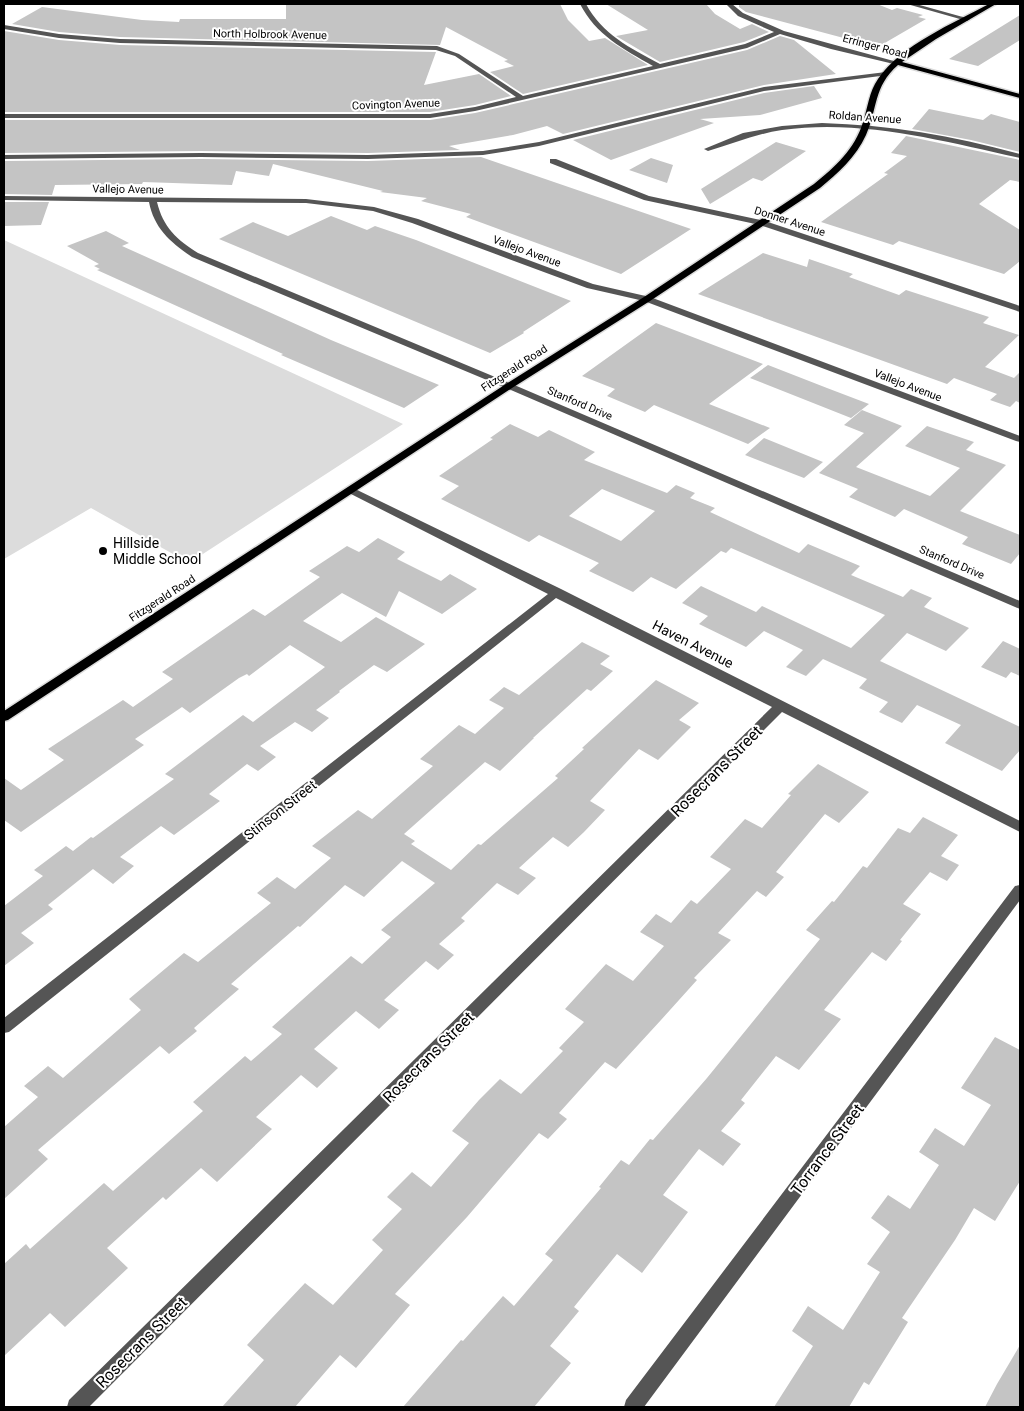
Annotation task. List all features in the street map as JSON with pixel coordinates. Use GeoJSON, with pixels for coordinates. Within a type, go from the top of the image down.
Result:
{"type":"FeatureCollection","features":[{"type":"Feature","properties":{"kind":"main road","name":"Fitzgerald Road"},"geometry":{"type":"LineString","coordinates":[[4,717],[509,386],[647,299],[762,223],[837,170],[856,148],[866,127],[869,105],[874,91],[886,74],[910,53],[993,4]]}},
{"type":"Feature","properties":{"kind":"main road","name":"Erringer Road"},"geometry":{"type":"LineString","coordinates":[[898,63],[1020,96]]}},
{"type":"Feature","properties":{"kind":"street"},"geometry":{"type":"LineString","coordinates":[[583,4],[594,24],[604,33],[658,66]]}},
{"type":"Feature","properties":{"kind":"street","name":"Erringer Road"},"geometry":{"type":"LineString","coordinates":[[729,4],[742,15],[779,32],[898,63]]}},
{"type":"Feature","properties":{"kind":"street"},"geometry":{"type":"LineString","coordinates":[[910,4],[967,19]]}},
{"type":"Feature","properties":{"kind":"street","name":"North Holbrook Avenue"},"geometry":{"type":"LineString","coordinates":[[4,27],[59,36],[120,41],[437,48],[457,55],[522,98]]}},
{"type":"Feature","properties":{"kind":"street","name":"Covington Avenue"},"geometry":{"type":"LineString","coordinates":[[4,116],[404,117],[456,112],[747,46],[779,32]]}},
{"type":"Feature","properties":{"kind":"street"},"geometry":{"type":"LineString","coordinates":[[4,157],[201,155],[368,158],[483,152],[539,144],[764,89],[886,74]]}},
{"type":"Feature","properties":{"kind":"street","name":"Roldan Avenue"},"geometry":{"type":"LineString","coordinates":[[708,149],[731,138],[775,129],[821,125],[866,127],[956,139],[1020,156]]}},
{"type":"Feature","properties":{"kind":"street","name":"Donner Avenue"},"geometry":{"type":"LineString","coordinates":[[553,161],[647,198],[762,223],[1020,309]]}},
{"type":"Feature","properties":{"kind":"street","name":"Vallejo Avenue"},"geometry":{"type":"LineString","coordinates":[[4,198],[306,201],[374,210],[415,221],[590,286],[647,299],[1020,439]]}},
{"type":"Feature","properties":{"kind":"street","name":"Stanford Drive"},"geometry":{"type":"LineString","coordinates":[[153,200],[156,216],[163,230],[178,245],[195,255],[509,386],[1020,605]]}},
{"type":"Feature","properties":{"kind":"street","name":"Haven Avenue"},"geometry":{"type":"LineString","coordinates":[[351,490],[557,592],[1020,827]]}},
{"type":"Feature","properties":{"kind":"street","name":"Stinson Street"},"geometry":{"type":"LineString","coordinates":[[4,1028],[557,592]]}},
{"type":"Feature","properties":{"kind":"street","name":"Rosecrans Street"},"geometry":{"type":"LineString","coordinates":[[76,1407],[781,706]]}},
{"type":"Feature","properties":{"kind":"street","name":"Torrance Street"},"geometry":{"type":"LineString","coordinates":[[633,1407],[1020,890]]}},
{"type":"Feature","properties":{"kind":"shaded area","name":"Hillside Middle School"},"geometry":{"type":"Polygon","coordinates":[[[4,240],[403,424],[189,563],[91,508],[4,559],[4,240]]]}},
{"type":"Feature","properties":{"kind":"building"},"geometry":{"type":"Polygon","coordinates":[[[286,4],[560,4],[568,20],[589,41],[605,38],[648,65],[523,94],[490,72],[514,66],[504,61],[508,60],[446,27],[440,45],[120,37],[59,32],[12,24],[42,7],[142,20],[179,22],[180,19],[286,19],[286,4]]]}},
{"type":"Feature","properties":{"kind":"building"},"geometry":{"type":"Polygon","coordinates":[[[606,4],[706,4],[715,14],[740,29],[752,24],[769,32],[744,42],[660,62],[616,36],[648,30],[606,4]]]}},
{"type":"Feature","properties":{"kind":"building"},"geometry":{"type":"Polygon","coordinates":[[[739,4],[877,4],[892,10],[897,8],[923,15],[918,17],[926,19],[883,44],[875,42],[870,45],[746,12],[739,7],[739,4]]]}},
{"type":"Feature","properties":{"kind":"building"},"geometry":{"type":"Polygon","coordinates":[[[1020,15],[1020,40],[978,66],[949,59],[1020,15]]]}},
{"type":"Feature","properties":{"kind":"building"},"geometry":{"type":"Polygon","coordinates":[[[4,31],[59,40],[120,45],[436,52],[424,85],[479,74],[511,96],[475,105],[430,112],[4,112],[4,31]]]}},
{"type":"Feature","properties":{"kind":"building"},"geometry":{"type":"Polygon","coordinates":[[[780,36],[794,40],[836,74],[764,85],[563,134],[547,126],[513,135],[449,146],[460,150],[368,153],[201,151],[4,153],[4,120],[430,120],[475,113],[747,50],[780,36]]]}},
{"type":"Feature","properties":{"kind":"building"},"geometry":{"type":"Polygon","coordinates":[[[814,86],[822,98],[760,115],[700,119],[714,123],[611,160],[573,140],[764,93],[814,86]]]}},
{"type":"Feature","properties":{"kind":"building"},"geometry":{"type":"Polygon","coordinates":[[[929,109],[983,120],[991,114],[1020,122],[1020,152],[971,140],[912,129],[929,109]]]}},
{"type":"Feature","properties":{"kind":"building"},"geometry":{"type":"Polygon","coordinates":[[[906,136],[1020,160],[1020,182],[1010,180],[979,204],[1020,230],[1020,261],[1004,274],[899,241],[893,245],[821,222],[888,174],[884,173],[907,156],[891,153],[906,136]]]}},
{"type":"Feature","properties":{"kind":"building"},"geometry":{"type":"Polygon","coordinates":[[[776,142],[806,151],[762,181],[753,178],[710,204],[701,189],[776,142]]]}},
{"type":"Feature","properties":{"kind":"building"},"geometry":{"type":"Polygon","coordinates":[[[481,157],[691,229],[621,274],[466,217],[471,214],[421,201],[427,198],[380,192],[383,191],[273,164],[269,176],[236,171],[232,185],[143,182],[142,184],[55,185],[52,195],[4,194],[4,161],[201,159],[368,161],[481,157]]]}},
{"type":"Feature","properties":{"kind":"building"},"geometry":{"type":"Polygon","coordinates":[[[651,158],[673,165],[667,183],[629,170],[651,158]]]}},
{"type":"Feature","properties":{"kind":"building"},"geometry":{"type":"Polygon","coordinates":[[[4,202],[49,202],[41,225],[4,226],[4,202]]]}},
{"type":"Feature","properties":{"kind":"building"},"geometry":{"type":"Polygon","coordinates":[[[331,216],[367,230],[375,226],[416,240],[571,301],[524,333],[490,353],[219,239],[253,222],[288,236],[331,216]]]}},
{"type":"Feature","properties":{"kind":"building"},"geometry":{"type":"Polygon","coordinates":[[[106,231],[129,243],[122,246],[331,340],[439,385],[404,408],[281,355],[283,354],[97,270],[100,269],[94,266],[99,264],[67,246],[106,231]]]}},
{"type":"Feature","properties":{"kind":"building"},"geometry":{"type":"Polygon","coordinates":[[[763,253],[807,267],[809,259],[853,274],[849,277],[899,295],[906,290],[989,317],[983,323],[1019,335],[985,367],[1014,378],[1020,372],[1020,403],[1016,401],[1010,407],[990,400],[997,394],[954,378],[947,384],[698,294],[763,253]]]}},
{"type":"Feature","properties":{"kind":"building"},"geometry":{"type":"Polygon","coordinates":[[[656,323],[763,364],[709,404],[770,428],[748,444],[654,405],[645,412],[607,396],[615,389],[582,376],[656,323]]]}},
{"type":"Feature","properties":{"kind":"building"},"geometry":{"type":"Polygon","coordinates":[[[768,365],[869,404],[851,418],[750,378],[768,365]]]}},
{"type":"Feature","properties":{"kind":"building"},"geometry":{"type":"Polygon","coordinates":[[[862,410],[902,426],[856,467],[930,496],[960,468],[905,446],[927,426],[974,442],[966,450],[1006,465],[960,511],[1020,535],[1020,553],[1011,564],[962,544],[968,537],[904,509],[895,517],[849,497],[858,489],[819,473],[864,433],[844,425],[862,410]]]}},
{"type":"Feature","properties":{"kind":"building"},"geometry":{"type":"Polygon","coordinates":[[[510,424],[538,437],[549,430],[595,452],[584,460],[667,493],[676,485],[695,493],[690,498],[715,508],[710,512],[799,553],[808,544],[860,566],[851,575],[903,597],[911,589],[932,598],[924,607],[969,628],[946,651],[907,633],[880,661],[1020,727],[1020,750],[1002,771],[945,743],[961,725],[917,705],[902,723],[879,712],[888,702],[859,688],[867,679],[823,659],[806,676],[786,667],[803,650],[764,631],[746,647],[699,624],[708,616],[682,603],[701,586],[756,612],[762,606],[851,648],[885,615],[731,548],[726,553],[721,551],[676,589],[651,577],[633,592],[589,571],[599,563],[539,535],[529,542],[441,499],[459,486],[439,476],[493,439],[490,438],[510,424]],[[602,489],[569,516],[621,541],[655,511],[602,489]]]}},
{"type":"Feature","properties":{"kind":"building"},"geometry":{"type":"Polygon","coordinates":[[[764,438],[823,462],[804,478],[745,455],[764,438]]]}},
{"type":"Feature","properties":{"kind":"building"},"geometry":{"type":"Polygon","coordinates":[[[378,538],[405,552],[397,559],[441,581],[450,574],[477,589],[442,614],[399,591],[386,617],[342,593],[303,621],[341,642],[376,617],[425,644],[387,672],[374,665],[339,691],[316,710],[329,718],[312,732],[295,722],[260,746],[276,757],[258,771],[247,764],[209,794],[220,801],[174,835],[161,826],[120,857],[134,866],[113,884],[93,869],[48,905],[53,909],[21,933],[34,943],[4,966],[4,906],[43,876],[34,870],[66,846],[73,851],[91,837],[93,838],[174,779],[165,774],[243,715],[253,722],[325,667],[290,645],[249,676],[247,674],[239,678],[190,713],[182,707],[135,739],[144,745],[21,832],[4,820],[4,778],[21,790],[64,760],[48,749],[123,700],[133,707],[173,679],[162,672],[253,609],[265,616],[320,577],[309,571],[347,546],[359,552],[378,538]]]}},
{"type":"Feature","properties":{"kind":"building"},"geometry":{"type":"Polygon","coordinates":[[[1003,641],[1020,649],[1020,676],[1011,672],[1006,678],[981,667],[1003,641]]]}},
{"type":"Feature","properties":{"kind":"building"},"geometry":{"type":"Polygon","coordinates":[[[582,642],[610,656],[600,664],[613,671],[591,691],[587,689],[500,771],[485,762],[404,834],[415,841],[411,844],[451,870],[478,844],[481,845],[558,778],[555,776],[584,749],[582,748],[656,680],[699,703],[679,720],[691,727],[658,760],[639,749],[590,801],[605,810],[584,832],[568,847],[553,837],[519,868],[536,878],[518,895],[497,883],[461,918],[465,921],[439,944],[454,955],[438,970],[426,961],[384,1000],[399,1010],[379,1029],[356,1011],[314,1049],[338,1068],[317,1088],[301,1075],[256,1117],[272,1129],[217,1182],[201,1168],[166,1200],[163,1197],[107,1248],[128,1268],[65,1327],[50,1313],[4,1356],[4,1264],[26,1244],[30,1249],[104,1183],[113,1191],[203,1111],[193,1102],[245,1056],[251,1061],[282,1034],[272,1027],[351,956],[362,964],[391,937],[381,930],[435,883],[402,861],[364,897],[345,885],[300,927],[298,926],[231,984],[239,989],[194,1028],[197,1031],[169,1054],[160,1046],[38,1150],[48,1159],[4,1199],[4,1127],[38,1097],[24,1086],[48,1066],[63,1078],[141,1010],[129,999],[184,953],[198,962],[271,903],[257,893],[277,877],[295,889],[331,858],[312,846],[358,810],[372,819],[433,766],[420,759],[459,725],[475,734],[504,708],[489,700],[504,687],[519,695],[582,642]]]}},
{"type":"Feature","properties":{"kind":"building"},"geometry":{"type":"Polygon","coordinates":[[[818,764],[869,792],[839,823],[825,814],[776,872],[784,877],[766,897],[757,891],[718,933],[731,940],[694,978],[697,980],[616,1069],[605,1062],[559,1113],[567,1119],[548,1139],[539,1133],[467,1217],[395,1294],[410,1305],[356,1368],[340,1355],[295,1407],[222,1407],[264,1360],[247,1345],[271,1319],[305,1283],[333,1305],[383,1250],[372,1240],[402,1209],[387,1197],[412,1172],[431,1187],[469,1143],[452,1131],[479,1100],[500,1079],[521,1094],[563,1051],[559,1048],[584,1022],[565,1009],[606,964],[633,981],[664,946],[640,932],[656,914],[671,923],[691,900],[697,904],[731,869],[710,857],[745,819],[762,828],[791,795],[788,794],[818,764]]]}},
{"type":"Feature","properties":{"kind":"building"},"geometry":{"type":"Polygon","coordinates":[[[923,817],[958,835],[941,856],[959,865],[947,881],[930,872],[903,904],[921,914],[886,961],[872,952],[824,1010],[841,1019],[799,1070],[776,1056],[741,1100],[745,1103],[721,1131],[741,1144],[723,1166],[699,1149],[663,1195],[688,1212],[642,1273],[617,1254],[574,1307],[579,1311],[550,1346],[571,1363],[534,1407],[403,1407],[461,1340],[463,1341],[503,1296],[514,1306],[553,1260],[545,1254],[601,1188],[599,1187],[621,1160],[629,1165],[650,1139],[653,1140],[707,1078],[820,939],[806,930],[832,901],[834,902],[863,866],[867,868],[898,828],[910,833],[923,817]]]}},
{"type":"Feature","properties":{"kind":"building"},"geometry":{"type":"Polygon","coordinates":[[[995,1037],[1020,1050],[1020,1181],[995,1221],[974,1208],[955,1240],[902,1318],[908,1322],[869,1385],[864,1382],[849,1407],[774,1407],[813,1346],[792,1331],[808,1306],[843,1330],[880,1272],[867,1264],[890,1232],[871,1218],[888,1195],[910,1209],[939,1165],[919,1152],[935,1128],[964,1146],[991,1105],[961,1088],[995,1037]]]}},
{"type":"Feature","properties":{"kind":"building"},"geometry":{"type":"Polygon","coordinates":[[[1020,1345],[1020,1407],[985,1407],[997,1384],[1020,1345]]]}},
{"type":"Feature","properties":{"kind":"place","name":"Hillside Middle School"},"geometry":{"type":"Point","coordinates":[103,551]}}]}
